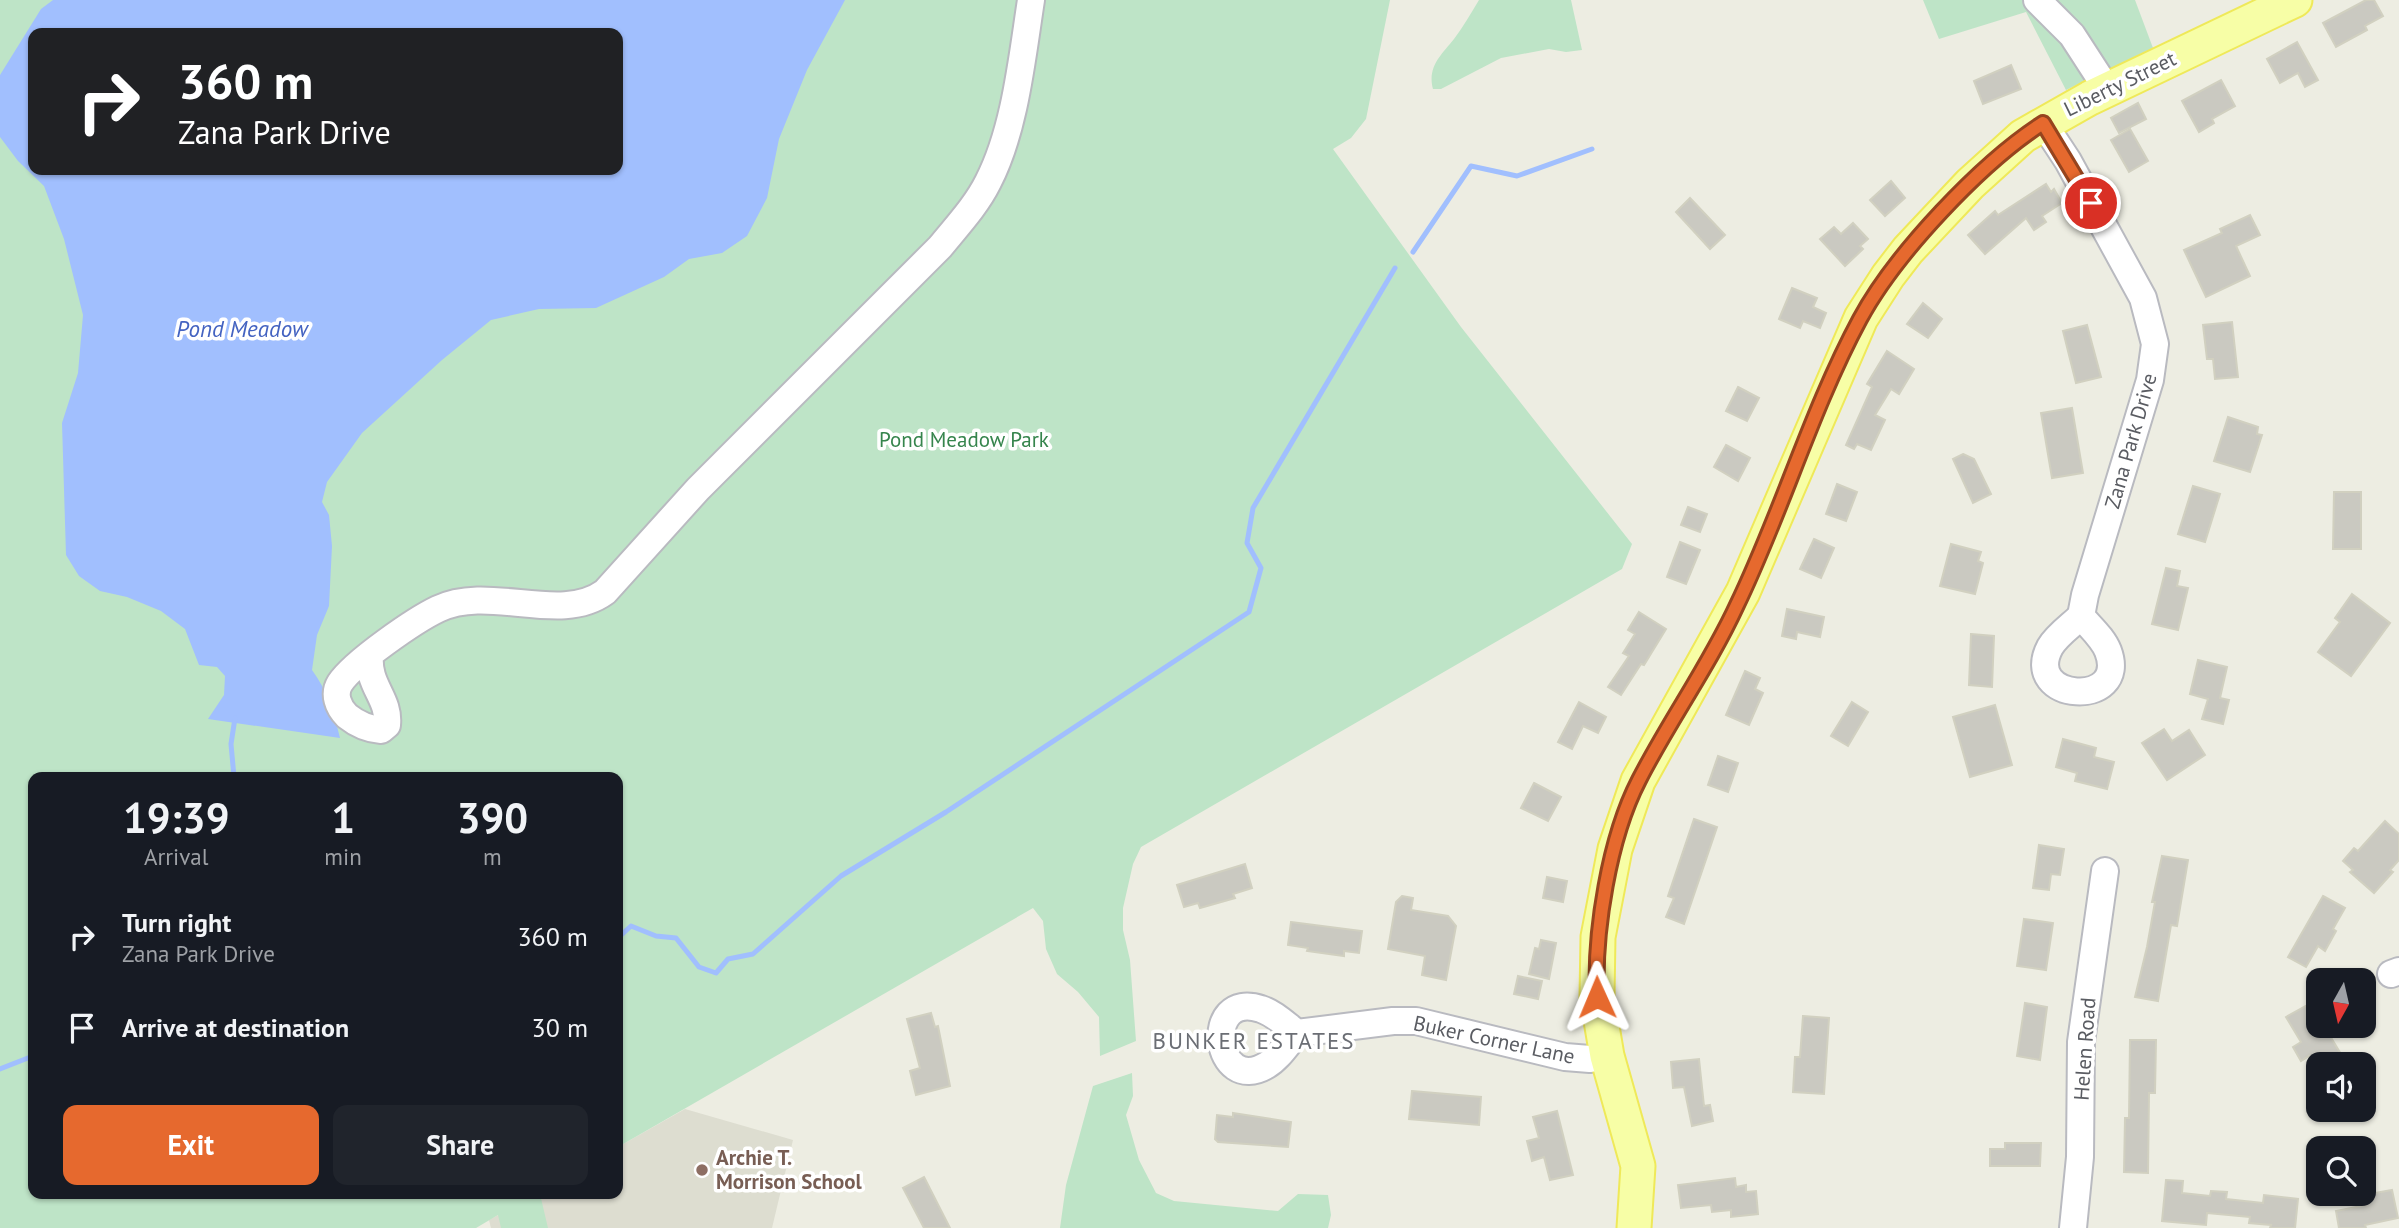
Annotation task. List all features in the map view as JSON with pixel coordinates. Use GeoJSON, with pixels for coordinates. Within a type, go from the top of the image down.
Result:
{"type":"FeatureCollection","features":[{"type":"Feature","properties":{"kind":"main road","name":"Liberty Street"},"geometry":{"type":"LineString","coordinates":[[1634,1228],[1638,1166],[1607,1056],[1597,997],[1598,937],[1615,849],[1635,789],[1736,608],[1845,350],[1870,302],[1903,256],[1970,184],[2011,146],[2043,123],[2107,89],[2295,0]]}},
{"type":"Feature","properties":{"kind":"street"},"geometry":{"type":"LineString","coordinates":[[370,655],[420,619],[455,603],[519,600],[555,606],[579,605],[592,601],[605,592],[698,489],[940,247],[972,208],[989,181],[1005,136],[1021,66],[1031,0]]}},
{"type":"Feature","properties":{"kind":"street"},"geometry":{"type":"LineString","coordinates":[[2037,0],[2072,34],[2107,89]]}},
{"type":"Feature","properties":{"kind":"street","name":"Zana Park Drive"},"geometry":{"type":"LineString","coordinates":[[2043,123],[2068,161],[2143,298],[2155,344],[2150,380],[2085,594],[2081,616]]}},
{"type":"Feature","properties":{"kind":"street","name":"Helen Road"},"geometry":{"type":"LineString","coordinates":[[2073,1228],[2081,1149],[2081,1042],[2105,871]]}},
{"type":"Feature","properties":{"kind":"street","name":"Buker Corner Lane"},"geometry":{"type":"LineString","coordinates":[[1297,1033],[1393,1021],[1416,1021],[1565,1057],[1590,1059],[1607,1056]]}},
{"type":"Feature","properties":{"kind":"shaded area","name":"Archie T. Morrison School"},"geometry":{"type":"Polygon","coordinates":[[[685,1109],[793,1140],[772,1228],[491,1228],[489,1220],[527,1199],[623,1199],[623,1144],[685,1109]]]}},
{"type":"Feature","properties":{"kind":"green space","name":"Pond Meadow Park"},"geometry":{"type":"Polygon","coordinates":[[[0,0],[1390,0],[1366,119],[1351,138],[1333,149],[1461,327],[1632,544],[1622,569],[1141,847],[1133,864],[1123,908],[1123,930],[1130,960],[1136,1041],[1100,1056],[1099,1017],[1078,992],[1057,974],[1046,949],[1043,921],[1033,908],[623,1144],[623,772],[28,772],[28,1199],[541,1199],[548,1228],[501,1228],[498,1215],[476,1228],[0,1228],[0,0]]]}},
{"type":"Feature","properties":{"kind":"green space"},"geometry":{"type":"Polygon","coordinates":[[[1479,0],[1571,0],[1582,50],[1566,52],[1549,49],[1501,58],[1441,89],[1433,89],[1432,74],[1436,62],[1479,0]]]}},
{"type":"Feature","properties":{"kind":"green space"},"geometry":{"type":"Polygon","coordinates":[[[1923,0],[2135,0],[2153,48],[2066,90],[2026,12],[1939,39],[1923,0]]]}},
{"type":"Feature","properties":{"kind":"green space"},"geometry":{"type":"Polygon","coordinates":[[[1132,1073],[1133,1096],[1126,1115],[1139,1160],[1156,1193],[1174,1201],[1278,1211],[1298,1194],[1328,1195],[1331,1215],[1328,1228],[1060,1228],[1066,1185],[1093,1086],[1132,1073]]]}},
{"type":"Feature","properties":{"kind":"water","name":"Pond Meadow"},"geometry":{"type":"Polygon","coordinates":[[[53,0],[845,0],[807,70],[779,139],[767,198],[747,236],[722,253],[689,259],[664,277],[596,308],[539,309],[491,320],[442,360],[362,433],[327,482],[322,502],[329,515],[332,546],[329,606],[317,635],[312,670],[329,702],[340,738],[208,719],[224,695],[225,676],[217,667],[199,665],[185,629],[161,611],[127,597],[100,591],[79,576],[66,555],[62,423],[78,373],[83,315],[64,239],[44,186],[33,175],[623,175],[623,28],[29,28],[41,9],[53,0]]]}},
{"type":"Feature","properties":{"kind":"water","name":"Pond Meadow"},"geometry":{"type":"Polygon","coordinates":[[[28,30],[28,171],[0,137],[0,75],[28,30]]]}},
{"type":"Feature","properties":{"kind":"building"},"geometry":{"type":"Polygon","coordinates":[[[2366,0],[2374,0],[2383,16],[2365,26],[2367,30],[2336,47],[2323,23],[2366,0]]]}},
{"type":"Feature","properties":{"kind":"building"},"geometry":{"type":"Polygon","coordinates":[[[2297,42],[2318,80],[2305,87],[2298,73],[2280,83],[2267,59],[2297,42]]]}},
{"type":"Feature","properties":{"kind":"building"},"geometry":{"type":"Polygon","coordinates":[[[2011,65],[2021,89],[1983,104],[1974,81],[2011,65]]]}},
{"type":"Feature","properties":{"kind":"building"},"geometry":{"type":"Polygon","coordinates":[[[2221,80],[2235,106],[2212,119],[2214,123],[2199,132],[2182,101],[2221,80]]]}},
{"type":"Feature","properties":{"kind":"building"},"geometry":{"type":"Polygon","coordinates":[[[2138,103],[2146,119],[2119,133],[2111,118],[2138,103]]]}},
{"type":"Feature","properties":{"kind":"building"},"geometry":{"type":"Polygon","coordinates":[[[2130,129],[2148,161],[2129,172],[2111,140],[2130,129]]]}},
{"type":"Feature","properties":{"kind":"building"},"geometry":{"type":"Polygon","coordinates":[[[1891,181],[1905,198],[1885,216],[1870,200],[1891,181]]]}},
{"type":"Feature","properties":{"kind":"building"},"geometry":{"type":"Polygon","coordinates":[[[2046,184],[2051,192],[2054,189],[2062,203],[2042,216],[2046,222],[2034,230],[2026,218],[1985,254],[1968,235],[1995,211],[1998,215],[2046,184]]]}},
{"type":"Feature","properties":{"kind":"building"},"geometry":{"type":"Polygon","coordinates":[[[1690,198],[1725,235],[1710,249],[1676,212],[1690,198]]]}},
{"type":"Feature","properties":{"kind":"building"},"geometry":{"type":"Polygon","coordinates":[[[2250,215],[2260,235],[2236,246],[2250,276],[2206,297],[2184,250],[2222,233],[2220,229],[2250,215]]]}},
{"type":"Feature","properties":{"kind":"building"},"geometry":{"type":"Polygon","coordinates":[[[1853,223],[1868,239],[1860,246],[1863,249],[1845,266],[1820,239],[1834,227],[1841,234],[1853,223]]]}},
{"type":"Feature","properties":{"kind":"building"},"geometry":{"type":"Polygon","coordinates":[[[1792,288],[1817,298],[1813,307],[1826,313],[1820,328],[1803,321],[1800,328],[1779,319],[1792,288]]]}},
{"type":"Feature","properties":{"kind":"building"},"geometry":{"type":"Polygon","coordinates":[[[1923,303],[1942,319],[1928,338],[1907,324],[1923,303]]]}},
{"type":"Feature","properties":{"kind":"building"},"geometry":{"type":"Polygon","coordinates":[[[2232,322],[2238,377],[2215,379],[2213,359],[2207,359],[2203,325],[2232,322]]]}},
{"type":"Feature","properties":{"kind":"building"},"geometry":{"type":"Polygon","coordinates":[[[2087,325],[2101,377],[2076,383],[2063,331],[2087,325]]]}},
{"type":"Feature","properties":{"kind":"building"},"geometry":{"type":"Polygon","coordinates":[[[1887,351],[1914,369],[1899,394],[1891,389],[1875,415],[1885,420],[1871,450],[1857,444],[1854,449],[1846,445],[1872,387],[1867,384],[1887,351]]]}},
{"type":"Feature","properties":{"kind":"building"},"geometry":{"type":"Polygon","coordinates":[[[1738,387],[1759,398],[1747,421],[1726,411],[1738,387]]]}},
{"type":"Feature","properties":{"kind":"building"},"geometry":{"type":"Polygon","coordinates":[[[2072,408],[2083,473],[2052,478],[2041,413],[2072,408]]]}},
{"type":"Feature","properties":{"kind":"building"},"geometry":{"type":"Polygon","coordinates":[[[2228,417],[2258,427],[2257,434],[2262,435],[2250,472],[2214,461],[2228,417]]]}},
{"type":"Feature","properties":{"kind":"building"},"geometry":{"type":"Polygon","coordinates":[[[1726,445],[1750,458],[1738,481],[1714,467],[1726,445]]]}},
{"type":"Feature","properties":{"kind":"building"},"geometry":{"type":"Polygon","coordinates":[[[1963,454],[1974,459],[1991,494],[1973,503],[1953,459],[1963,454]]]}},
{"type":"Feature","properties":{"kind":"building"},"geometry":{"type":"Polygon","coordinates":[[[1837,484],[1857,492],[1846,521],[1826,514],[1837,484]]]}},
{"type":"Feature","properties":{"kind":"building"},"geometry":{"type":"Polygon","coordinates":[[[2193,486],[2220,494],[2205,542],[2178,534],[2193,486]]]}},
{"type":"Feature","properties":{"kind":"building"},"geometry":{"type":"Polygon","coordinates":[[[2334,492],[2361,492],[2361,549],[2333,549],[2334,492]]]}},
{"type":"Feature","properties":{"kind":"building"},"geometry":{"type":"Polygon","coordinates":[[[1688,507],[1707,514],[1700,532],[1681,525],[1688,507]]]}},
{"type":"Feature","properties":{"kind":"building"},"geometry":{"type":"Polygon","coordinates":[[[1814,539],[1834,548],[1821,578],[1800,569],[1814,539]]]}},
{"type":"Feature","properties":{"kind":"building"},"geometry":{"type":"Polygon","coordinates":[[[1680,542],[1700,550],[1686,584],[1667,577],[1680,542]]]}},
{"type":"Feature","properties":{"kind":"building"},"geometry":{"type":"Polygon","coordinates":[[[1951,544],[1981,552],[1978,561],[1983,563],[1975,594],[1940,586],[1951,544]]]}},
{"type":"Feature","properties":{"kind":"building"},"geometry":{"type":"Polygon","coordinates":[[[2166,568],[2180,571],[2177,586],[2188,588],[2178,630],[2152,624],[2166,568]]]}},
{"type":"Feature","properties":{"kind":"building"},"geometry":{"type":"Polygon","coordinates":[[[2352,594],[2390,623],[2351,676],[2318,652],[2340,622],[2335,618],[2352,594]]]}},
{"type":"Feature","properties":{"kind":"building"},"geometry":{"type":"Polygon","coordinates":[[[1787,609],[1824,617],[1820,637],[1797,632],[1796,639],[1782,636],[1787,609]]]}},
{"type":"Feature","properties":{"kind":"building"},"geometry":{"type":"Polygon","coordinates":[[[1639,612],[1666,629],[1644,665],[1641,664],[1621,695],[1608,687],[1629,656],[1623,653],[1635,634],[1628,630],[1639,612]]]}},
{"type":"Feature","properties":{"kind":"building"},"geometry":{"type":"Polygon","coordinates":[[[1971,634],[1994,636],[1992,687],[1969,685],[1971,634]]]}},
{"type":"Feature","properties":{"kind":"building"},"geometry":{"type":"Polygon","coordinates":[[[2198,660],[2227,667],[2220,698],[2229,700],[2223,724],[2202,719],[2208,699],[2190,694],[2198,660]]]}},
{"type":"Feature","properties":{"kind":"building"},"geometry":{"type":"Polygon","coordinates":[[[1745,671],[1760,678],[1755,689],[1763,693],[1749,725],[1726,715],[1745,671]]]}},
{"type":"Feature","properties":{"kind":"building"},"geometry":{"type":"Polygon","coordinates":[[[1579,702],[1606,717],[1598,733],[1583,726],[1572,749],[1558,742],[1579,702]]]}},
{"type":"Feature","properties":{"kind":"building"},"geometry":{"type":"Polygon","coordinates":[[[1852,702],[1868,712],[1848,746],[1831,736],[1852,702]]]}},
{"type":"Feature","properties":{"kind":"building"},"geometry":{"type":"Polygon","coordinates":[[[1995,705],[2012,765],[1970,777],[1953,717],[1995,705]]]}},
{"type":"Feature","properties":{"kind":"building"},"geometry":{"type":"Polygon","coordinates":[[[2164,729],[2172,741],[2189,730],[2205,755],[2167,780],[2142,743],[2164,729]]]}},
{"type":"Feature","properties":{"kind":"building"},"geometry":{"type":"Polygon","coordinates":[[[2063,739],[2096,748],[2094,757],[2114,762],[2107,789],[2075,781],[2077,773],[2056,767],[2063,739]]]}},
{"type":"Feature","properties":{"kind":"building"},"geometry":{"type":"Polygon","coordinates":[[[1718,756],[1738,763],[1728,792],[1708,785],[1718,756]]]}},
{"type":"Feature","properties":{"kind":"building"},"geometry":{"type":"Polygon","coordinates":[[[1534,783],[1561,797],[1548,821],[1521,808],[1534,783]]]}},
{"type":"Feature","properties":{"kind":"building"},"geometry":{"type":"Polygon","coordinates":[[[1694,819],[1717,827],[1684,924],[1666,917],[1674,898],[1668,896],[1694,819]]]}},
{"type":"Feature","properties":{"kind":"building"},"geometry":{"type":"Polygon","coordinates":[[[2385,821],[2399,834],[2399,860],[2390,870],[2393,872],[2374,893],[2350,872],[2353,870],[2343,861],[2354,848],[2358,851],[2385,821]]]}},
{"type":"Feature","properties":{"kind":"building"},"geometry":{"type":"Polygon","coordinates":[[[2039,845],[2064,849],[2060,875],[2051,874],[2049,890],[2033,888],[2039,845]]]}},
{"type":"Feature","properties":{"kind":"building"},"geometry":{"type":"Polygon","coordinates":[[[2162,856],[2188,860],[2177,926],[2171,925],[2158,1001],[2135,997],[2147,947],[2155,902],[2152,902],[2162,856]]]}},
{"type":"Feature","properties":{"kind":"building"},"geometry":{"type":"Polygon","coordinates":[[[1245,864],[1252,888],[1233,894],[1235,898],[1200,908],[1198,903],[1184,907],[1177,885],[1245,864]]]}},
{"type":"Feature","properties":{"kind":"building"},"geometry":{"type":"Polygon","coordinates":[[[1547,877],[1567,881],[1563,902],[1543,898],[1547,877]]]}},
{"type":"Feature","properties":{"kind":"building"},"geometry":{"type":"Polygon","coordinates":[[[1402,896],[1413,898],[1411,910],[1448,916],[1456,926],[1446,980],[1422,975],[1425,956],[1388,949],[1396,902],[1402,896]]]}},
{"type":"Feature","properties":{"kind":"building"},"geometry":{"type":"Polygon","coordinates":[[[2323,896],[2345,908],[2325,951],[2318,946],[2306,967],[2288,957],[2323,896]]]}},
{"type":"Feature","properties":{"kind":"building"},"geometry":{"type":"Polygon","coordinates":[[[2024,919],[2053,923],[2046,970],[2017,966],[2024,919]]]}},
{"type":"Feature","properties":{"kind":"building"},"geometry":{"type":"Polygon","coordinates":[[[1291,922],[1362,931],[1359,953],[1344,951],[1344,956],[1307,951],[1308,948],[1288,945],[1291,922]]]}},
{"type":"Feature","properties":{"kind":"building"},"geometry":{"type":"Polygon","coordinates":[[[1541,940],[1556,943],[1549,979],[1529,974],[1535,948],[1539,949],[1541,940]]]}},
{"type":"Feature","properties":{"kind":"building"},"geometry":{"type":"Polygon","coordinates":[[[1518,976],[1542,981],[1538,999],[1514,994],[1518,976]]]}},
{"type":"Feature","properties":{"kind":"building"},"geometry":{"type":"Polygon","coordinates":[[[2025,1003],[2047,1007],[2040,1060],[2017,1056],[2025,1003]]]}},
{"type":"Feature","properties":{"kind":"building"},"geometry":{"type":"Polygon","coordinates":[[[2306,1006],[2306,1038],[2331,1038],[2340,1052],[2306,1052],[2306,1058],[2301,1061],[2293,1047],[2301,1042],[2286,1017],[2306,1006]]]}},
{"type":"Feature","properties":{"kind":"building"},"geometry":{"type":"Polygon","coordinates":[[[931,1013],[935,1027],[938,1026],[950,1086],[916,1095],[910,1071],[920,1068],[907,1019],[931,1013]]]}},
{"type":"Feature","properties":{"kind":"building"},"geometry":{"type":"Polygon","coordinates":[[[1803,1016],[1829,1018],[1824,1094],[1793,1092],[1795,1057],[1800,1057],[1803,1016]]]}},
{"type":"Feature","properties":{"kind":"building"},"geometry":{"type":"Polygon","coordinates":[[[2130,1040],[2156,1040],[2155,1093],[2149,1093],[2148,1173],[2124,1172],[2125,1118],[2129,1118],[2130,1040]]]}},
{"type":"Feature","properties":{"kind":"building"},"geometry":{"type":"Polygon","coordinates":[[[1699,1059],[1704,1106],[1710,1105],[1713,1121],[1692,1126],[1684,1087],[1673,1088],[1671,1062],[1699,1059]]]}},
{"type":"Feature","properties":{"kind":"building"},"geometry":{"type":"Polygon","coordinates":[[[1412,1091],[1481,1097],[1479,1125],[1409,1119],[1412,1091]]]}},
{"type":"Feature","properties":{"kind":"building"},"geometry":{"type":"Polygon","coordinates":[[[1557,1111],[1573,1175],[1550,1180],[1544,1157],[1532,1161],[1527,1141],[1539,1138],[1533,1117],[1557,1111]]]}},
{"type":"Feature","properties":{"kind":"building"},"geometry":{"type":"Polygon","coordinates":[[[1233,1113],[1291,1122],[1288,1147],[1218,1142],[1215,1139],[1217,1115],[1233,1117],[1233,1113]]]}},
{"type":"Feature","properties":{"kind":"building"},"geometry":{"type":"Polygon","coordinates":[[[2005,1143],[2041,1143],[2040,1166],[1990,1166],[1990,1149],[2005,1149],[2005,1143]]]}},
{"type":"Feature","properties":{"kind":"building"},"geometry":{"type":"Polygon","coordinates":[[[924,1177],[950,1228],[924,1228],[903,1188],[924,1177]]]}},
{"type":"Feature","properties":{"kind":"building"},"geometry":{"type":"Polygon","coordinates":[[[1735,1178],[1736,1187],[1746,1185],[1746,1192],[1756,1191],[1758,1214],[1731,1217],[1731,1210],[1712,1212],[1711,1205],[1681,1208],[1678,1185],[1735,1178]]]}},
{"type":"Feature","properties":{"kind":"building"},"geometry":{"type":"Polygon","coordinates":[[[2166,1180],[2183,1181],[2182,1193],[2210,1196],[2211,1191],[2227,1192],[2226,1199],[2263,1203],[2264,1195],[2298,1199],[2295,1228],[2270,1228],[2271,1225],[2249,1223],[2250,1217],[2207,1213],[2206,1225],[2162,1221],[2166,1180]]]}},
{"type":"Feature","properties":{"kind":"building"},"geometry":{"type":"Polygon","coordinates":[[[2392,1190],[2398,1218],[2365,1225],[2366,1228],[2339,1228],[2336,1211],[2376,1206],[2376,1193],[2392,1190]]]}},
{"type":"Feature","properties":{"kind":"waterway"},"geometry":{"type":"LineString","coordinates":[[1413,252],[1471,166],[1517,176],[1592,149]]}},
{"type":"Feature","properties":{"kind":"waterway"},"geometry":{"type":"LineString","coordinates":[[623,933],[631,926],[656,936],[676,938],[699,967],[716,973],[728,959],[753,954],[841,876],[946,812],[1249,612],[1261,568],[1247,543],[1253,508],[1395,268]]}},
{"type":"Feature","properties":{"kind":"waterway"},"geometry":{"type":"LineString","coordinates":[[234,772],[231,744],[235,718]]}},
{"type":"Feature","properties":{"kind":"waterway"},"geometry":{"type":"LineString","coordinates":[[0,1069],[28,1058]]}},
{"type":"Feature","properties":{"kind":"place","name":"Archie T. Morrison School"},"geometry":{"type":"Point","coordinates":[702,1170]}},
{"type":"Feature","properties":{"kind":"district","name":"BUNKER ESTATES"},"geometry":{"type":"Point","coordinates":[1254,1041]}},
{"type":"Feature","properties":{"kind":"route"},"geometry":{"type":"LineString","coordinates":[[1597,997],[1596,967],[1601,918],[1615,849],[1631,796],[1736,608],[1845,350],[1870,302],[1898,263],[1970,184],[2011,146],[2043,123],[2091,203]]}}]}
